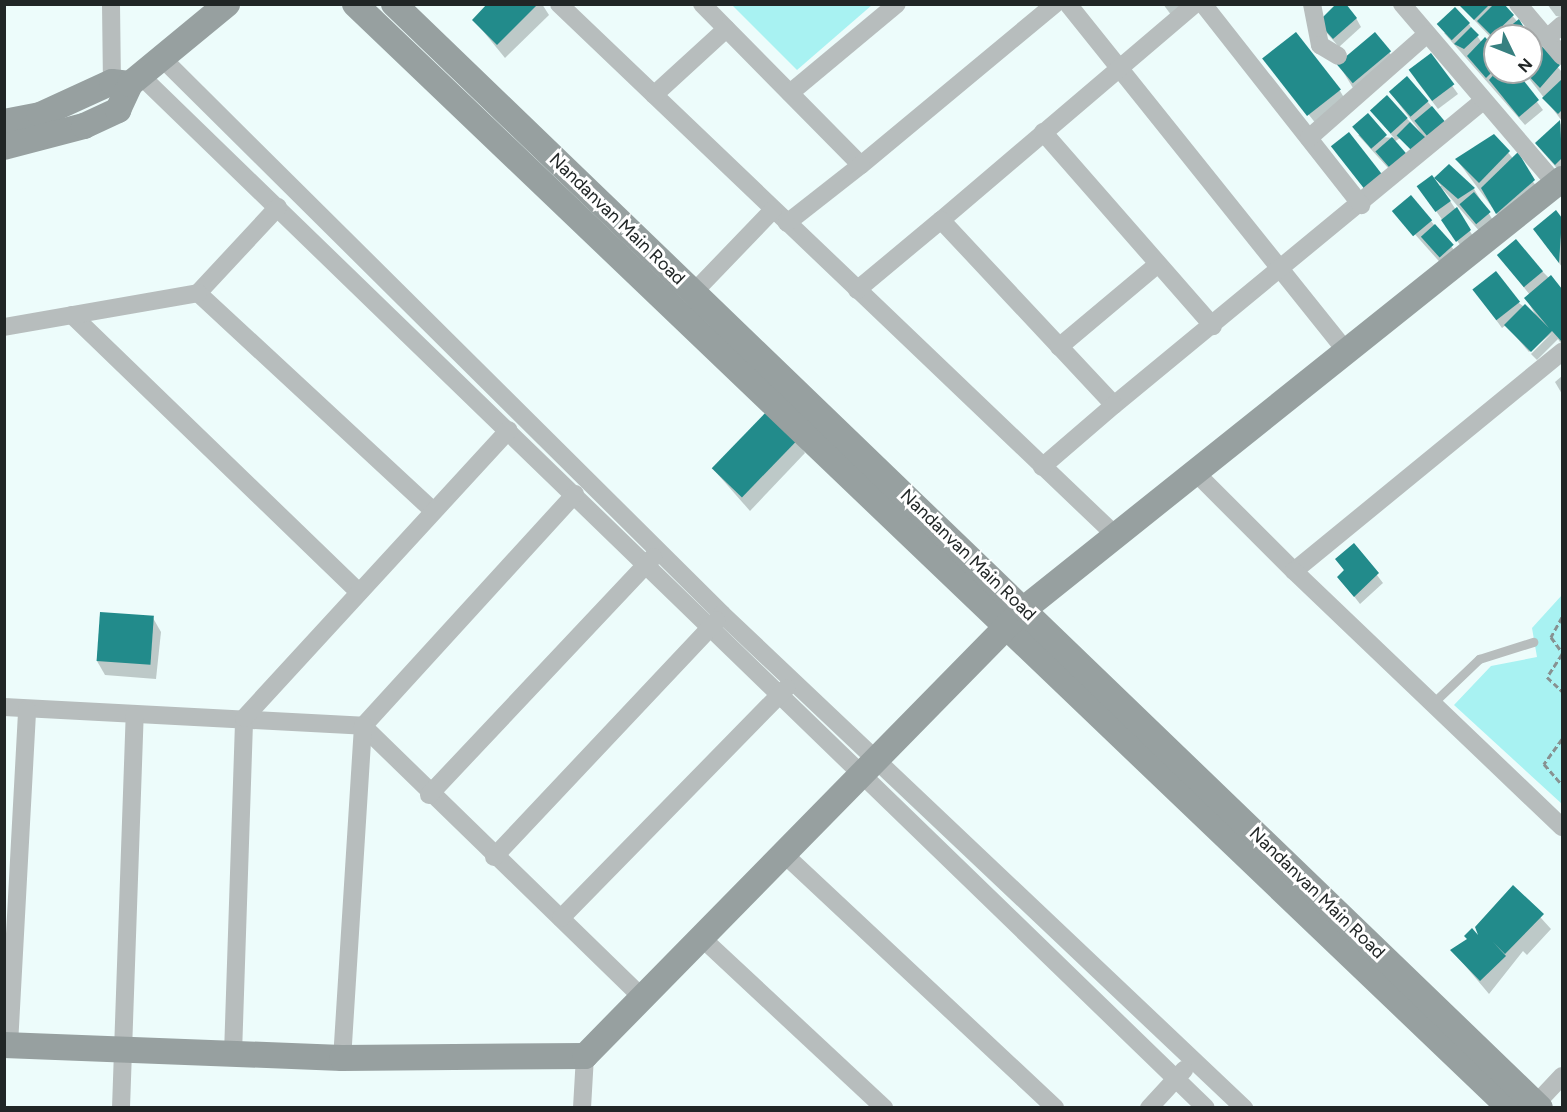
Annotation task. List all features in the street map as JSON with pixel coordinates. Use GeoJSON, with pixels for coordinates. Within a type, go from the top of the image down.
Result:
{"type":"FeatureCollection","features":[{"type":"Feature","properties":{"kind":"main road"},"geometry":{"type":"LineString","coordinates":[[4,122],[40,115],[127,80],[163,59],[227,4]]}},
{"type":"Feature","properties":{"kind":"main road","name":"Nandanvan Main Road"},"geometry":{"type":"LineString","coordinates":[[394,4],[1024,609],[1536,1106]]}},
{"type":"Feature","properties":{"kind":"main road"},"geometry":{"type":"LineString","coordinates":[[370,9],[1006,626],[1510,1107]]}},
{"type":"Feature","properties":{"kind":"main road"},"geometry":{"type":"LineString","coordinates":[[4,147],[84,126],[118,110],[127,80]]}},
{"type":"Feature","properties":{"kind":"main road"},"geometry":{"type":"LineString","coordinates":[[7,1045],[342,1058],[585,1056],[645,999],[785,855],[867,766],[1024,609],[1193,470],[1348,354],[1559,182]]}},
{"type":"Feature","properties":{"kind":"street"},"geometry":{"type":"LineString","coordinates":[[111,4],[127,80],[278,207],[575,494],[652,558]]}},
{"type":"Feature","properties":{"kind":"street"},"geometry":{"type":"LineString","coordinates":[[559,4],[1115,536]]}},
{"type":"Feature","properties":{"kind":"street"},"geometry":{"type":"LineString","coordinates":[[702,4],[861,165]]}},
{"type":"Feature","properties":{"kind":"street"},"geometry":{"type":"LineString","coordinates":[[790,93],[897,4]]}},
{"type":"Feature","properties":{"kind":"street"},"geometry":{"type":"LineString","coordinates":[[787,223],[861,165],[1055,4]]}},
{"type":"Feature","properties":{"kind":"street"},"geometry":{"type":"LineString","coordinates":[[1068,4],[1348,354]]}},
{"type":"Feature","properties":{"kind":"street"},"geometry":{"type":"LineString","coordinates":[[857,290],[1195,4]]}},
{"type":"Feature","properties":{"kind":"street"},"geometry":{"type":"LineString","coordinates":[[1203,4],[1361,205]]}},
{"type":"Feature","properties":{"kind":"street"},"geometry":{"type":"LineString","coordinates":[[1312,4],[1320,45],[1338,56]]}},
{"type":"Feature","properties":{"kind":"street"},"geometry":{"type":"LineString","coordinates":[[1402,4],[1483,101],[1559,182]]}},
{"type":"Feature","properties":{"kind":"street"},"geometry":{"type":"LineString","coordinates":[[1518,4],[1563,56]]}},
{"type":"Feature","properties":{"kind":"street"},"geometry":{"type":"LineString","coordinates":[[1547,38],[1563,25]]}},
{"type":"Feature","properties":{"kind":"street"},"geometry":{"type":"LineString","coordinates":[[654,95],[726,29]]}},
{"type":"Feature","properties":{"kind":"street"},"geometry":{"type":"LineString","coordinates":[[1309,138],[1427,34]]}},
{"type":"Feature","properties":{"kind":"street"},"geometry":{"type":"LineString","coordinates":[[163,59],[716,621],[780,696],[867,766],[1244,1107]]}},
{"type":"Feature","properties":{"kind":"street"},"geometry":{"type":"LineString","coordinates":[[1042,467],[1114,405],[1281,272],[1483,101]]}},
{"type":"Feature","properties":{"kind":"street"},"geometry":{"type":"LineString","coordinates":[[1043,132],[1213,326]]}},
{"type":"Feature","properties":{"kind":"street"},"geometry":{"type":"LineString","coordinates":[[4,327],[198,293],[278,207]]}},
{"type":"Feature","properties":{"kind":"street"},"geometry":{"type":"LineString","coordinates":[[694,292],[773,210]]}},
{"type":"Feature","properties":{"kind":"street"},"geometry":{"type":"LineString","coordinates":[[941,220],[1114,405]]}},
{"type":"Feature","properties":{"kind":"street"},"geometry":{"type":"LineString","coordinates":[[1059,347],[1158,264]]}},
{"type":"Feature","properties":{"kind":"street"},"geometry":{"type":"LineString","coordinates":[[198,293],[432,510]]}},
{"type":"Feature","properties":{"kind":"street"},"geometry":{"type":"LineString","coordinates":[[72,315],[359,592]]}},
{"type":"Feature","properties":{"kind":"street"},"geometry":{"type":"LineString","coordinates":[[1294,571],[1563,352]]}},
{"type":"Feature","properties":{"kind":"street"},"geometry":{"type":"LineString","coordinates":[[233,1054],[244,718],[432,510],[509,430]]}},
{"type":"Feature","properties":{"kind":"street"},"geometry":{"type":"LineString","coordinates":[[1193,470],[1294,571],[1563,827]]}},
{"type":"Feature","properties":{"kind":"street"},"geometry":{"type":"LineString","coordinates":[[342,1058],[363,726],[575,494]]}},
{"type":"Feature","properties":{"kind":"street"},"geometry":{"type":"LineString","coordinates":[[429,795],[652,558]]}},
{"type":"Feature","properties":{"kind":"street"},"geometry":{"type":"LineString","coordinates":[[716,621],[794,681],[867,766],[1206,1107]]}},
{"type":"Feature","properties":{"kind":"street"},"geometry":{"type":"LineString","coordinates":[[494,857],[716,621]]}},
{"type":"Feature","properties":{"kind":"street"},"geometry":{"type":"LineString","coordinates":[[561,918],[794,681]]}},
{"type":"Feature","properties":{"kind":"street"},"geometry":{"type":"LineString","coordinates":[[4,707],[363,726],[429,795],[645,999]]}},
{"type":"Feature","properties":{"kind":"street"},"geometry":{"type":"LineString","coordinates":[[7,1045],[27,709]]}},
{"type":"Feature","properties":{"kind":"street"},"geometry":{"type":"LineString","coordinates":[[121,1107],[135,714]]}},
{"type":"Feature","properties":{"kind":"street"},"geometry":{"type":"LineString","coordinates":[[785,855],[1055,1107]]}},
{"type":"Feature","properties":{"kind":"street"},"geometry":{"type":"LineString","coordinates":[[703,939],[884,1107]]}},
{"type":"Feature","properties":{"kind":"street"},"geometry":{"type":"LineString","coordinates":[[582,1107],[585,1056]]}},
{"type":"Feature","properties":{"kind":"street"},"geometry":{"type":"LineString","coordinates":[[1149,1107],[1193,1060]]}},
{"type":"Feature","properties":{"kind":"street"},"geometry":{"type":"LineString","coordinates":[[1536,1106],[1563,1076]]}},
{"type":"Feature","properties":{"kind":"lane"},"geometry":{"type":"LineString","coordinates":[[1433,703],[1479,659],[1533,642]]}},
{"type":"Feature","properties":{"kind":"path"},"geometry":{"type":"LineString","coordinates":[[1563,617],[1551,638],[1563,653],[1547,677],[1563,691]]}},
{"type":"Feature","properties":{"kind":"path"},"geometry":{"type":"LineString","coordinates":[[1563,739],[1544,764],[1563,784]]}},
{"type":"Feature","properties":{"kind":"shaded area"},"geometry":{"type":"Polygon","coordinates":[[[732,5],[872,5],[797,70],[732,5]]]}},
{"type":"Feature","properties":{"kind":"shaded area"},"geometry":{"type":"Polygon","coordinates":[[[1562,595],[1562,804],[1454,705],[1491,666],[1537,657],[1532,628],[1562,595]]]}},
{"type":"Feature","properties":{"kind":"building"},"geometry":{"type":"Polygon","coordinates":[[[487,4],[538,4],[497,45],[472,20],[487,4]]]}},
{"type":"Feature","properties":{"kind":"building"},"geometry":{"type":"Polygon","coordinates":[[[1336,4],[1346,4],[1357,18],[1333,39],[1318,22],[1336,4]]]}},
{"type":"Feature","properties":{"kind":"building"},"geometry":{"type":"Polygon","coordinates":[[[1458,4],[1490,4],[1474,20],[1458,4]]]}},
{"type":"Feature","properties":{"kind":"building"},"geometry":{"type":"Polygon","coordinates":[[[1494,4],[1504,4],[1514,15],[1505,24],[1483,24],[1483,27],[1477,21],[1494,4]]]}},
{"type":"Feature","properties":{"kind":"building"},"geometry":{"type":"Polygon","coordinates":[[[1455,7],[1470,23],[1452,40],[1437,24],[1455,7]]]}},
{"type":"Feature","properties":{"kind":"building"},"geometry":{"type":"Polygon","coordinates":[[[1519,19],[1522,24],[1513,24],[1519,19]]]}},
{"type":"Feature","properties":{"kind":"building"},"geometry":{"type":"Polygon","coordinates":[[[1471,27],[1479,35],[1464,49],[1454,44],[1471,27]]]}},
{"type":"Feature","properties":{"kind":"building"},"geometry":{"type":"Polygon","coordinates":[[[1296,32],[1341,90],[1307,116],[1262,58],[1296,32]]]}},
{"type":"Feature","properties":{"kind":"building"},"geometry":{"type":"Polygon","coordinates":[[[1375,32],[1391,51],[1353,83],[1337,64],[1375,32]]]}},
{"type":"Feature","properties":{"kind":"building"},"geometry":{"type":"Polygon","coordinates":[[[1483,39],[1483,75],[1467,56],[1483,39]]]}},
{"type":"Feature","properties":{"kind":"building"},"geometry":{"type":"Polygon","coordinates":[[[1543,47],[1560,65],[1540,88],[1536,84],[1543,84],[1543,47]]]}},
{"type":"Feature","properties":{"kind":"building"},"geometry":{"type":"Polygon","coordinates":[[[1431,53],[1454,84],[1432,101],[1409,70],[1431,53]]]}},
{"type":"Feature","properties":{"kind":"building"},"geometry":{"type":"Polygon","coordinates":[[[1407,76],[1429,101],[1411,117],[1389,92],[1407,76]]]}},
{"type":"Feature","properties":{"kind":"building"},"geometry":{"type":"Polygon","coordinates":[[[1562,79],[1562,110],[1558,114],[1542,98],[1562,79]]]}},
{"type":"Feature","properties":{"kind":"building"},"geometry":{"type":"Polygon","coordinates":[[[1492,84],[1526,84],[1539,100],[1519,117],[1492,84]]]}},
{"type":"Feature","properties":{"kind":"building"},"geometry":{"type":"Polygon","coordinates":[[[1387,95],[1408,118],[1391,133],[1370,110],[1387,95]]]}},
{"type":"Feature","properties":{"kind":"building"},"geometry":{"type":"Polygon","coordinates":[[[1432,106],[1449,126],[1431,141],[1414,121],[1432,106]]]}},
{"type":"Feature","properties":{"kind":"building"},"geometry":{"type":"Polygon","coordinates":[[[1368,113],[1387,135],[1371,149],[1352,127],[1368,113]]]}},
{"type":"Feature","properties":{"kind":"building"},"geometry":{"type":"Polygon","coordinates":[[[1560,120],[1562,158],[1555,165],[1535,143],[1560,120]]]}},
{"type":"Feature","properties":{"kind":"building"},"geometry":{"type":"Polygon","coordinates":[[[1410,122],[1428,140],[1414,153],[1397,135],[1410,122]]]}},
{"type":"Feature","properties":{"kind":"building"},"geometry":{"type":"Polygon","coordinates":[[[1349,132],[1385,178],[1367,192],[1331,146],[1349,132]]]}},
{"type":"Feature","properties":{"kind":"building"},"geometry":{"type":"Polygon","coordinates":[[[1494,134],[1510,151],[1479,183],[1455,159],[1494,134]]]}},
{"type":"Feature","properties":{"kind":"building"},"geometry":{"type":"Polygon","coordinates":[[[1392,137],[1410,158],[1394,173],[1375,151],[1392,137]]]}},
{"type":"Feature","properties":{"kind":"building"},"geometry":{"type":"Polygon","coordinates":[[[1518,152],[1535,180],[1496,214],[1481,188],[1518,152]]]}},
{"type":"Feature","properties":{"kind":"building"},"geometry":{"type":"Polygon","coordinates":[[[1449,164],[1475,188],[1458,199],[1434,178],[1449,164]]]}},
{"type":"Feature","properties":{"kind":"building"},"geometry":{"type":"Polygon","coordinates":[[[1432,175],[1451,201],[1435,212],[1417,186],[1432,175]]]}},
{"type":"Feature","properties":{"kind":"building"},"geometry":{"type":"Polygon","coordinates":[[[1474,192],[1491,212],[1476,224],[1459,204],[1474,192]]]}},
{"type":"Feature","properties":{"kind":"building"},"geometry":{"type":"Polygon","coordinates":[[[1411,195],[1432,220],[1413,236],[1392,211],[1411,195]]]}},
{"type":"Feature","properties":{"kind":"building"},"geometry":{"type":"Polygon","coordinates":[[[1457,207],[1471,230],[1456,242],[1441,220],[1457,207]]]}},
{"type":"Feature","properties":{"kind":"building"},"geometry":{"type":"Polygon","coordinates":[[[1556,210],[1562,218],[1559,263],[1533,229],[1556,210]]]}},
{"type":"Feature","properties":{"kind":"building"},"geometry":{"type":"Polygon","coordinates":[[[1435,224],[1454,245],[1440,258],[1421,237],[1435,224]]]}},
{"type":"Feature","properties":{"kind":"building"},"geometry":{"type":"Polygon","coordinates":[[[1516,239],[1543,271],[1524,287],[1497,255],[1516,239]]]}},
{"type":"Feature","properties":{"kind":"building"},"geometry":{"type":"Polygon","coordinates":[[[1496,271],[1520,302],[1496,320],[1472,289],[1496,271]]]}},
{"type":"Feature","properties":{"kind":"building"},"geometry":{"type":"Polygon","coordinates":[[[1551,275],[1562,289],[1562,342],[1552,331],[1531,352],[1504,325],[1525,304],[1549,328],[1524,298],[1551,275]]]}},
{"type":"Feature","properties":{"kind":"building"},"geometry":{"type":"Polygon","coordinates":[[[768,410],[798,439],[742,497],[712,468],[768,410]]]}},
{"type":"Feature","properties":{"kind":"building"},"geometry":{"type":"Polygon","coordinates":[[[1354,543],[1379,573],[1354,597],[1337,577],[1344,570],[1335,559],[1354,543]]]}},
{"type":"Feature","properties":{"kind":"building"},"geometry":{"type":"Polygon","coordinates":[[[100,612],[154,616],[150,665],[97,661],[100,612]]]}},
{"type":"Feature","properties":{"kind":"building"},"geometry":{"type":"Polygon","coordinates":[[[1513,885],[1544,914],[1505,954],[1493,942],[1506,956],[1480,981],[1450,950],[1467,939],[1464,936],[1472,928],[1478,935],[1475,927],[1513,885]]]}}]}
